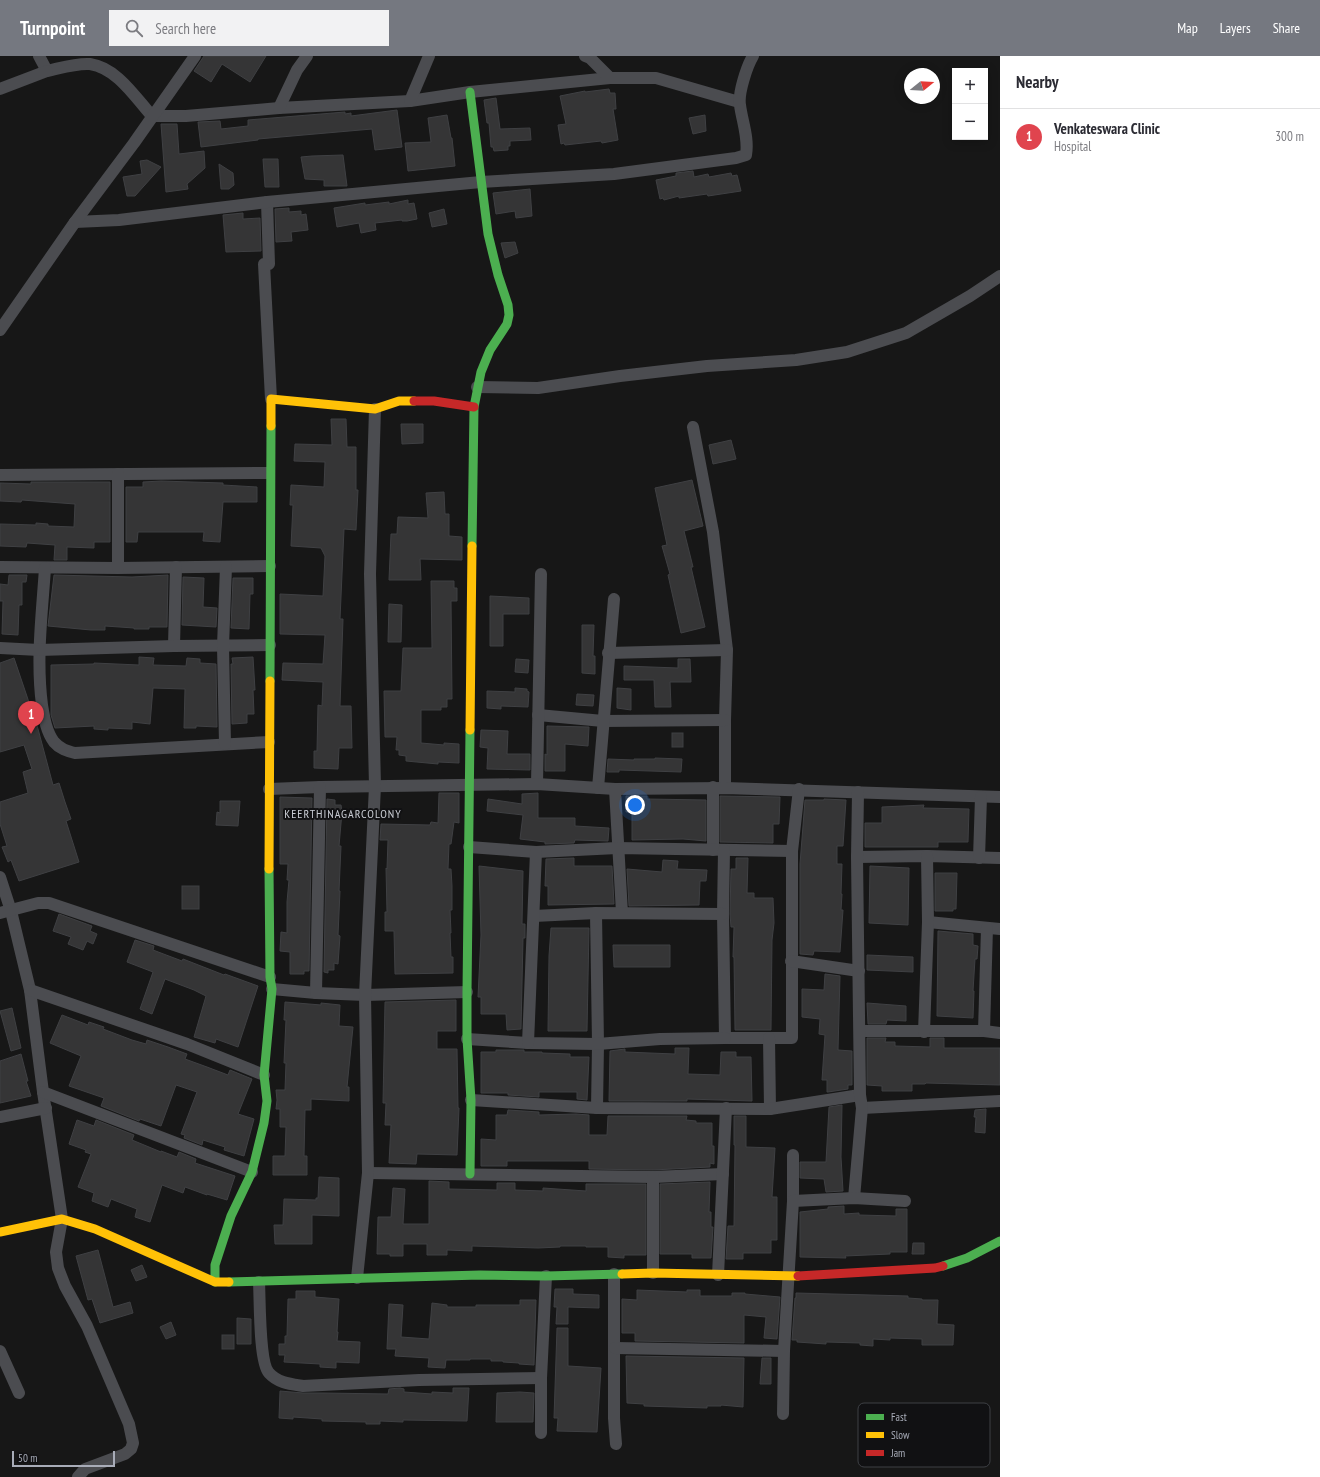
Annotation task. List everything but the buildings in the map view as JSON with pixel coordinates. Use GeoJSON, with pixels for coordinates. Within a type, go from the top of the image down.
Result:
{"type":"FeatureCollection","features":[{"type":"Feature","properties":{"kind":"street"},"geometry":{"type":"LineString","coordinates":[[39,56],[47,71]]}},
{"type":"Feature","properties":{"kind":"street"},"geometry":{"type":"LineString","coordinates":[[0,330],[75,222],[134,143],[186,61],[194,56]]}},
{"type":"Feature","properties":{"kind":"street"},"geometry":{"type":"LineString","coordinates":[[279,108],[297,70],[307,56]]}},
{"type":"Feature","properties":{"kind":"street"},"geometry":{"type":"LineString","coordinates":[[410,101],[429,56]]}},
{"type":"Feature","properties":{"kind":"street"},"geometry":{"type":"LineString","coordinates":[[585,56],[590,58],[610,78]]}},
{"type":"Feature","properties":{"kind":"street"},"geometry":{"type":"LineString","coordinates":[[75,222],[119,220],[267,202],[481,182],[614,174],[736,158],[746,155],[747,146],[739,102],[746,69],[753,56]]}},
{"type":"Feature","properties":{"kind":"street"},"geometry":{"type":"LineString","coordinates":[[2,84],[47,71],[70,66],[90,64],[104,68],[123,82],[152,116],[186,116],[279,108],[410,101],[470,92],[610,78],[656,78],[739,102]]}},
{"type":"Feature","properties":{"kind":"street"},"geometry":{"type":"LineString","coordinates":[[470,92],[488,234],[498,275],[508,305],[509,315],[507,324],[490,350],[481,372],[474,408],[467,1039],[471,1100],[470,1174]]}},
{"type":"Feature","properties":{"kind":"street"},"geometry":{"type":"LineString","coordinates":[[215,1282],[215,1266],[229,1223],[252,1172],[264,1123],[267,1101],[264,1075],[271,983],[269,789],[269,473],[271,399],[266,264],[267,202]]}},
{"type":"Feature","properties":{"kind":"street"},"geometry":{"type":"LineString","coordinates":[[477,387],[538,388],[627,375],[707,366],[796,360],[847,352],[906,333],[970,296],[1000,276]]}},
{"type":"Feature","properties":{"kind":"street"},"geometry":{"type":"LineString","coordinates":[[271,399],[375,409],[399,401],[434,401],[474,408]]}},
{"type":"Feature","properties":{"kind":"street"},"geometry":{"type":"LineString","coordinates":[[357,1278],[368,1173],[365,995],[375,786],[370,574],[375,409]]}},
{"type":"Feature","properties":{"kind":"street"},"geometry":{"type":"LineString","coordinates":[[693,427],[713,532],[727,650],[725,720],[719,787],[719,850],[723,914],[725,1038]]}},
{"type":"Feature","properties":{"kind":"street"},"geometry":{"type":"LineString","coordinates":[[0,474],[269,473]]}},
{"type":"Feature","properties":{"kind":"street"},"geometry":{"type":"LineString","coordinates":[[118,474],[118,568]]}},
{"type":"Feature","properties":{"kind":"street"},"geometry":{"type":"LineString","coordinates":[[0,568],[270,566]]}},
{"type":"Feature","properties":{"kind":"street"},"geometry":{"type":"LineString","coordinates":[[174,646],[176,567]]}},
{"type":"Feature","properties":{"kind":"street"},"geometry":{"type":"LineString","coordinates":[[225,744],[223,646],[226,567]]}},
{"type":"Feature","properties":{"kind":"street"},"geometry":{"type":"LineString","coordinates":[[46,568],[39,650],[39,682],[45,722],[54,742],[62,749],[75,753],[269,742]]}},
{"type":"Feature","properties":{"kind":"street"},"geometry":{"type":"LineString","coordinates":[[537,784],[541,574]]}},
{"type":"Feature","properties":{"kind":"street"},"geometry":{"type":"LineString","coordinates":[[598,788],[608,653],[614,598]]}},
{"type":"Feature","properties":{"kind":"street"},"geometry":{"type":"LineString","coordinates":[[0,648],[39,650],[270,645]]}},
{"type":"Feature","properties":{"kind":"street"},"geometry":{"type":"LineString","coordinates":[[608,653],[727,650]]}},
{"type":"Feature","properties":{"kind":"street"},"geometry":{"type":"LineString","coordinates":[[538,715],[603,721],[725,720]]}},
{"type":"Feature","properties":{"kind":"street"},"geometry":{"type":"LineString","coordinates":[[269,789],[537,784],[615,789],[719,787],[1000,797]]}},
{"type":"Feature","properties":{"kind":"street"},"geometry":{"type":"LineString","coordinates":[[316,993],[320,787]]}},
{"type":"Feature","properties":{"kind":"street"},"geometry":{"type":"LineString","coordinates":[[615,789],[617,848],[622,913]]}},
{"type":"Feature","properties":{"kind":"street"},"geometry":{"type":"LineString","coordinates":[[467,1039],[528,1043],[598,1044],[660,1039],[792,1038],[792,851],[799,789]]}},
{"type":"Feature","properties":{"kind":"street"},"geometry":{"type":"LineString","coordinates":[[854,1198],[862,1108],[860,1095],[857,857],[858,792]]}},
{"type":"Feature","properties":{"kind":"street"},"geometry":{"type":"LineString","coordinates":[[979,858],[981,797]]}},
{"type":"Feature","properties":{"kind":"street"},"geometry":{"type":"LineString","coordinates":[[469,847],[536,852],[617,848],[792,851]]}},
{"type":"Feature","properties":{"kind":"street"},"geometry":{"type":"LineString","coordinates":[[528,1043],[536,852]]}},
{"type":"Feature","properties":{"kind":"street"},"geometry":{"type":"LineString","coordinates":[[857,857],[927,856],[1000,858]]}},
{"type":"Feature","properties":{"kind":"street"},"geometry":{"type":"LineString","coordinates":[[924,1032],[928,922],[927,856]]}},
{"type":"Feature","properties":{"kind":"street"},"geometry":{"type":"LineString","coordinates":[[0,876],[5,912],[30,990],[43,1092],[62,1219],[56,1252],[58,1268],[64,1286],[87,1326],[129,1424],[133,1443],[131,1449],[125,1454],[85,1469],[78,1477]]}},
{"type":"Feature","properties":{"kind":"street"},"geometry":{"type":"LineString","coordinates":[[5,912],[38,903],[49,904],[271,983],[316,993],[365,995],[468,992]]}},
{"type":"Feature","properties":{"kind":"street"},"geometry":{"type":"LineString","coordinates":[[534,916],[596,913],[723,914]]}},
{"type":"Feature","properties":{"kind":"street"},"geometry":{"type":"LineString","coordinates":[[596,913],[598,1044],[597,1108]]}},
{"type":"Feature","properties":{"kind":"street"},"geometry":{"type":"LineString","coordinates":[[928,922],[1000,929]]}},
{"type":"Feature","properties":{"kind":"street"},"geometry":{"type":"LineString","coordinates":[[984,1031],[987,928]]}},
{"type":"Feature","properties":{"kind":"street"},"geometry":{"type":"LineString","coordinates":[[791,961],[859,971]]}},
{"type":"Feature","properties":{"kind":"street"},"geometry":{"type":"LineString","coordinates":[[30,990],[187,1044],[264,1075]]}},
{"type":"Feature","properties":{"kind":"street"},"geometry":{"type":"LineString","coordinates":[[860,1031],[984,1031],[1000,1033]]}},
{"type":"Feature","properties":{"kind":"street"},"geometry":{"type":"LineString","coordinates":[[769,1038],[770,1108]]}},
{"type":"Feature","properties":{"kind":"street"},"geometry":{"type":"LineString","coordinates":[[43,1092],[252,1172]]}},
{"type":"Feature","properties":{"kind":"street"},"geometry":{"type":"LineString","coordinates":[[471,1100],[597,1108],[770,1108],[860,1095]]}},
{"type":"Feature","properties":{"kind":"street"},"geometry":{"type":"LineString","coordinates":[[862,1108],[1000,1101]]}},
{"type":"Feature","properties":{"kind":"street"},"geometry":{"type":"LineString","coordinates":[[0,1117],[46,1108]]}},
{"type":"Feature","properties":{"kind":"street"},"geometry":{"type":"LineString","coordinates":[[718,1275],[726,1108]]}},
{"type":"Feature","properties":{"kind":"street"},"geometry":{"type":"LineString","coordinates":[[783,1414],[784,1351],[793,1200],[793,1155]]}},
{"type":"Feature","properties":{"kind":"street"},"geometry":{"type":"LineString","coordinates":[[368,1173],[653,1177],[723,1174]]}},
{"type":"Feature","properties":{"kind":"street"},"geometry":{"type":"LineString","coordinates":[[653,1177],[653,1273]]}},
{"type":"Feature","properties":{"kind":"street"},"geometry":{"type":"LineString","coordinates":[[793,1200],[854,1198],[905,1202]]}},
{"type":"Feature","properties":{"kind":"street"},"geometry":{"type":"LineString","coordinates":[[0,1232],[62,1219],[95,1229],[215,1282],[259,1282],[480,1274],[546,1276],[653,1273],[789,1277],[935,1268],[967,1258],[1000,1240]]}},
{"type":"Feature","properties":{"kind":"street"},"geometry":{"type":"LineString","coordinates":[[614,1274],[614,1418],[616,1444]]}},
{"type":"Feature","properties":{"kind":"street"},"geometry":{"type":"LineString","coordinates":[[541,1433],[541,1378],[546,1276]]}},
{"type":"Feature","properties":{"kind":"street"},"geometry":{"type":"LineString","coordinates":[[259,1282],[263,1359],[267,1372],[276,1380],[303,1386],[419,1380],[541,1378]]}},
{"type":"Feature","properties":{"kind":"street"},"geometry":{"type":"LineString","coordinates":[[615,1348],[784,1351]]}},
{"type":"Feature","properties":{"kind":"street"},"geometry":{"type":"LineString","coordinates":[[0,1351],[19,1393]]}},
{"type":"Feature","properties":{"kind":"traffic: fast"},"geometry":{"type":"LineString","coordinates":[[470,92],[488,234],[498,275],[508,305],[509,315],[507,324],[490,350],[481,372],[474,407],[472,546]]}},
{"type":"Feature","properties":{"kind":"traffic: fast"},"geometry":{"type":"LineString","coordinates":[[270,681],[271,426]]}},
{"type":"Feature","properties":{"kind":"traffic: fast"},"geometry":{"type":"LineString","coordinates":[[470,730],[467,1039],[471,1100],[470,1174]]}},
{"type":"Feature","properties":{"kind":"traffic: fast"},"geometry":{"type":"LineString","coordinates":[[215,1282],[215,1265],[231,1216],[252,1172],[264,1123],[267,1101],[264,1075],[272,989],[270,977],[269,869]]}},
{"type":"Feature","properties":{"kind":"traffic: fast"},"geometry":{"type":"LineString","coordinates":[[943,1266],[967,1258],[1000,1241]]}},
{"type":"Feature","properties":{"kind":"traffic: fast"},"geometry":{"type":"LineString","coordinates":[[229,1282],[480,1275],[546,1276],[622,1274]]}},
{"type":"Feature","properties":{"kind":"traffic: slow"},"geometry":{"type":"LineString","coordinates":[[271,426],[271,399],[375,409],[399,401],[414,401]]}},
{"type":"Feature","properties":{"kind":"traffic: slow"},"geometry":{"type":"LineString","coordinates":[[470,730],[472,546]]}},
{"type":"Feature","properties":{"kind":"traffic: slow"},"geometry":{"type":"LineString","coordinates":[[269,869],[270,681]]}},
{"type":"Feature","properties":{"kind":"traffic: slow"},"geometry":{"type":"LineString","coordinates":[[0,1232],[62,1219],[95,1229],[215,1282],[229,1282]]}},
{"type":"Feature","properties":{"kind":"traffic: slow"},"geometry":{"type":"LineString","coordinates":[[622,1274],[653,1273],[798,1276]]}},
{"type":"Feature","properties":{"kind":"traffic: jam"},"geometry":{"type":"LineString","coordinates":[[414,401],[434,401],[474,407]]}},
{"type":"Feature","properties":{"kind":"traffic: jam"},"geometry":{"type":"LineString","coordinates":[[798,1276],[935,1268],[943,1266]]}},
{"type":"Feature","properties":{"kind":"place","name":"Venkateswara Clinic"},"geometry":{"type":"Point","coordinates":[31,734]}},
{"type":"Feature","properties":{"kind":"district","name":"KEERTHINAGARCOLONY"},"geometry":{"type":"Point","coordinates":[343,813]}}]}
